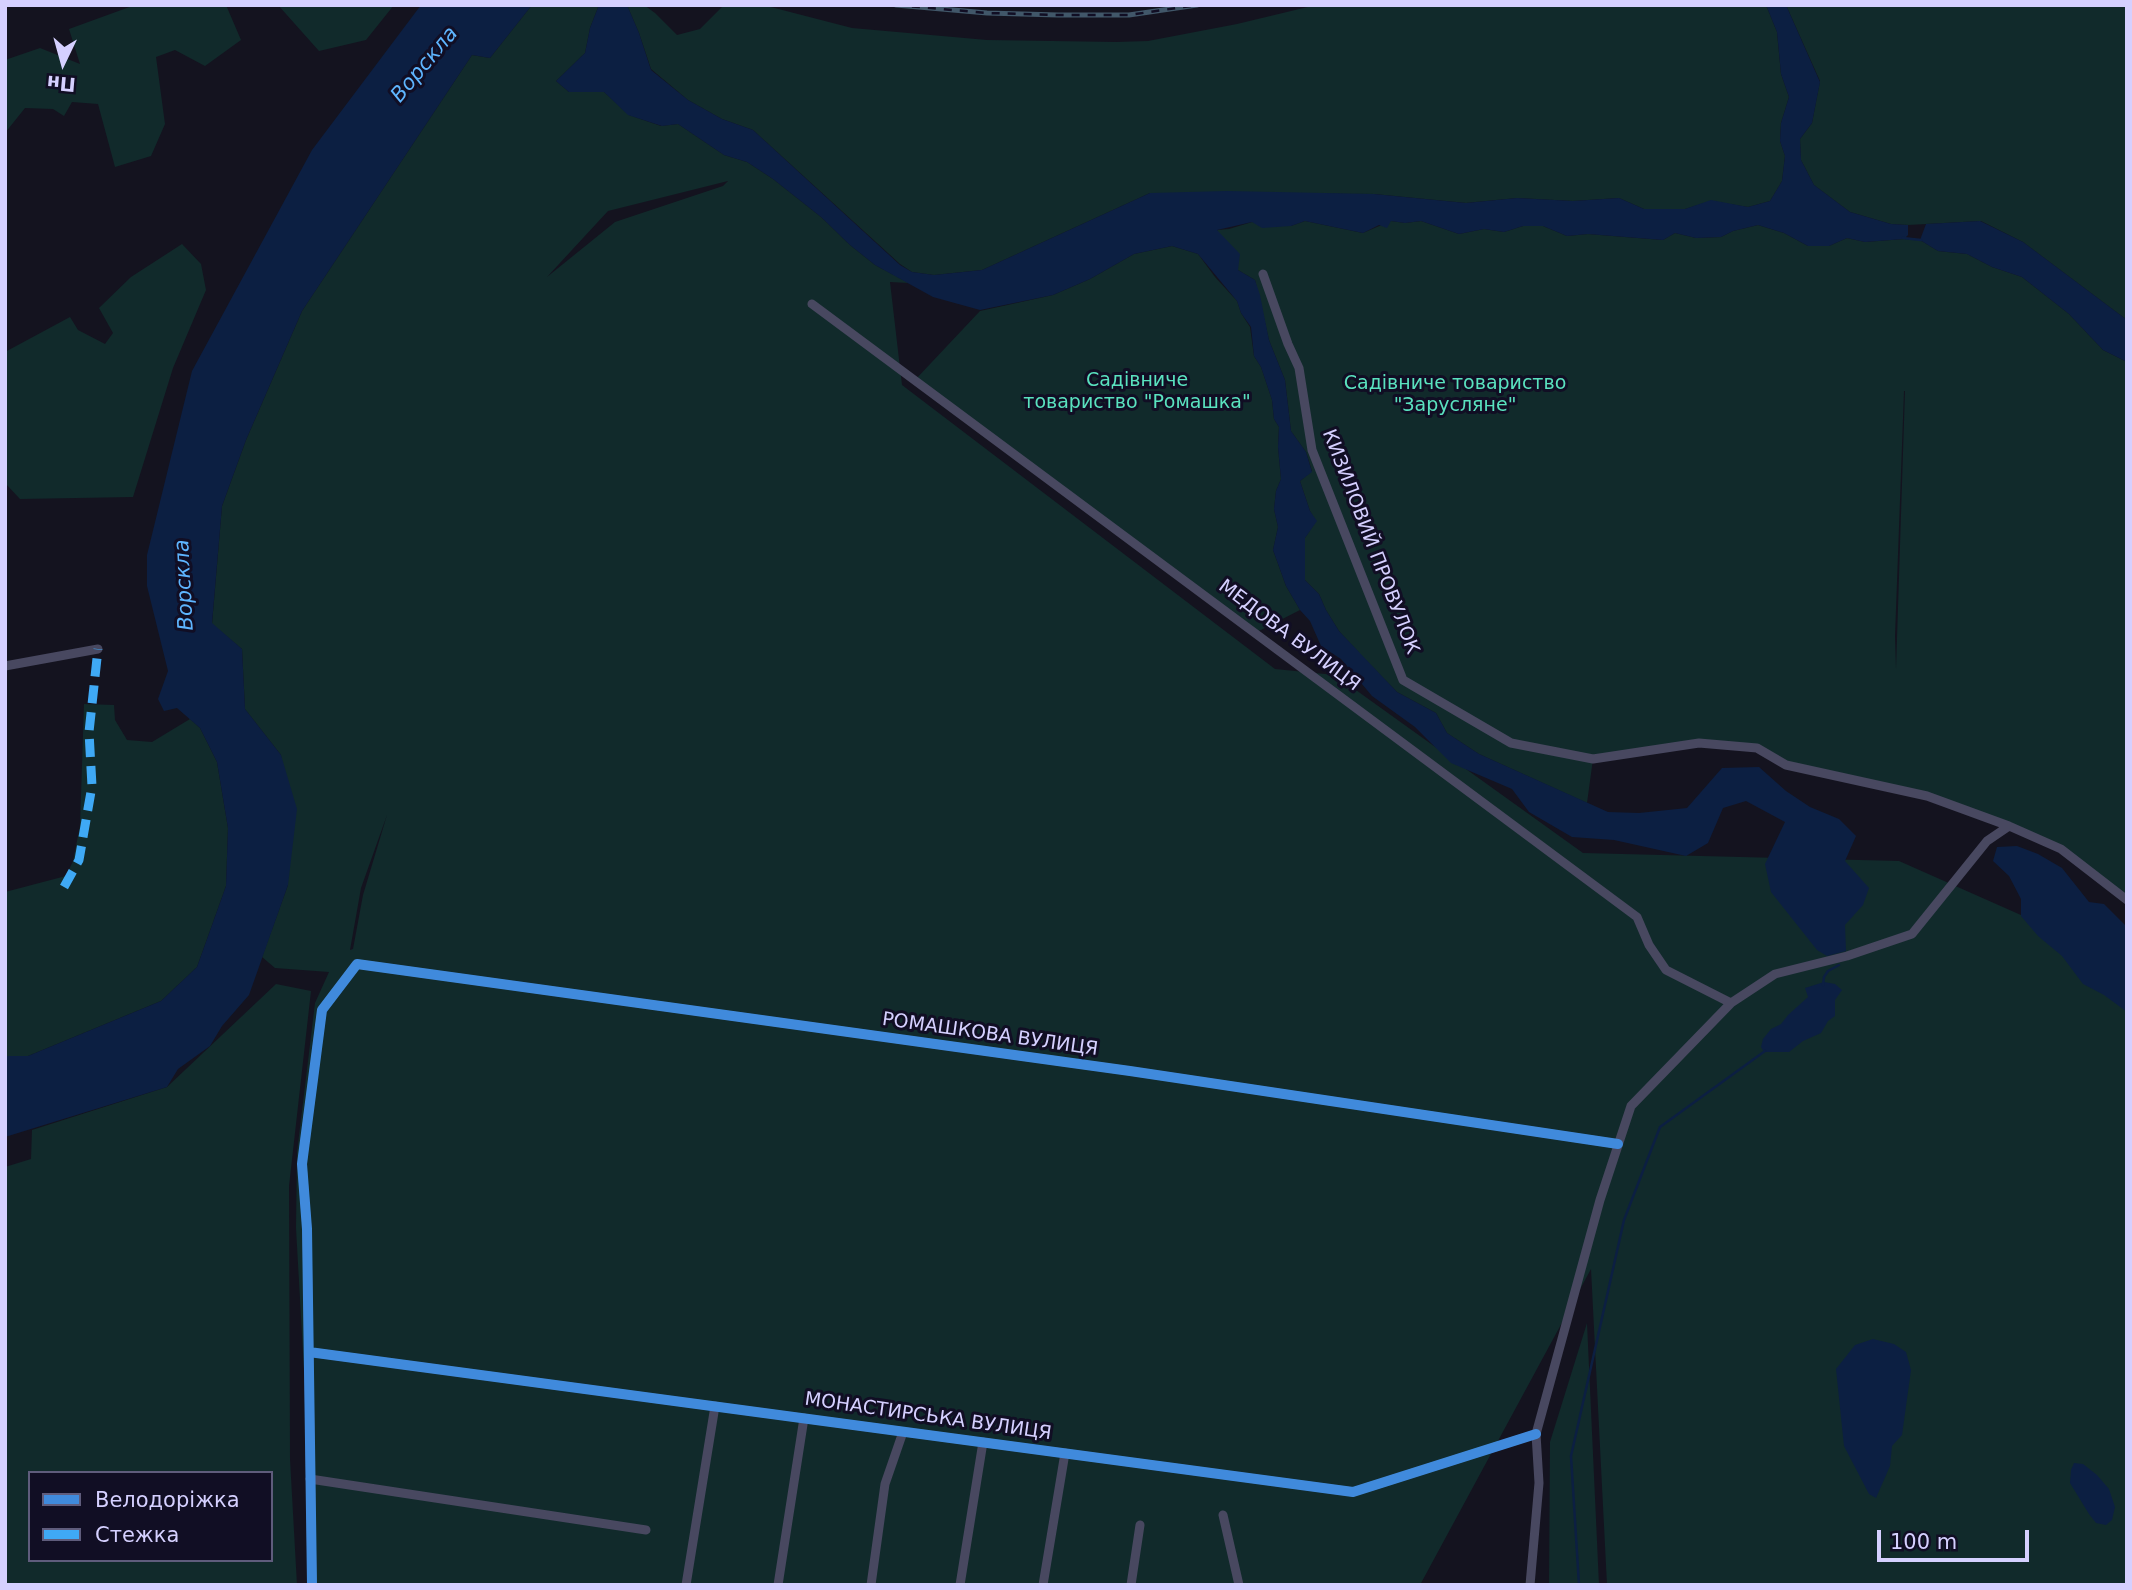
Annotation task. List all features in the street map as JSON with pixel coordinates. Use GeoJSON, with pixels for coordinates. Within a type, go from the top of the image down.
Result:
{"type":"FeatureCollection","features":[{"type":"Feature","properties":{"kind":"street","name":"КИЗИЛОВИЙ ПРОВУЛОК"},"geometry":{"type":"LineString","coordinates":[[1263,274],[1299,368],[1312,450],[1403,680],[1511,743],[1593,759],[1699,743],[1757,748],[1786,765],[1927,796],[2009,826],[2061,849],[2127,900]]}},
{"type":"Feature","properties":{"kind":"street","name":"МЕДОВА ВУЛИЦЯ"},"geometry":{"type":"LineString","coordinates":[[812,304],[1637,917],[1649,945],[1666,970],[1731,1003]]}},
{"type":"Feature","properties":{"kind":"street"},"geometry":{"type":"LineString","coordinates":[[5,666],[98,649]]}},
{"type":"Feature","properties":{"kind":"street"},"geometry":{"type":"LineString","coordinates":[[1530,1585],[1539,1483],[1536,1434],[1596,1213],[1631,1106],[1731,1003],[1775,974],[1847,956],[1912,934],[1987,841],[2009,826]]}},
{"type":"Feature","properties":{"kind":"street","name":"РОМАШКОВА ВУЛИЦЯ"},"geometry":{"type":"LineString","coordinates":[[309,1352],[307,1229],[302,1164],[322,1010],[357,964],[1130,1071],[1618,1144]]}},
{"type":"Feature","properties":{"kind":"street"},"geometry":{"type":"LineString","coordinates":[[309,1352],[312,1585]]}},
{"type":"Feature","properties":{"kind":"street","name":"МОНАСТИРСЬКА ВУЛИЦЯ"},"geometry":{"type":"LineString","coordinates":[[309,1352],[1353,1492],[1536,1434]]}},
{"type":"Feature","properties":{"kind":"street"},"geometry":{"type":"LineString","coordinates":[[686,1585],[715,1406]]}},
{"type":"Feature","properties":{"kind":"street"},"geometry":{"type":"LineString","coordinates":[[778,1585],[804,1418]]}},
{"type":"Feature","properties":{"kind":"street"},"geometry":{"type":"LineString","coordinates":[[871,1585],[885,1484],[903,1432]]}},
{"type":"Feature","properties":{"kind":"street"},"geometry":{"type":"LineString","coordinates":[[960,1585],[983,1442]]}},
{"type":"Feature","properties":{"kind":"street"},"geometry":{"type":"LineString","coordinates":[[1043,1585],[1065,1453]]}},
{"type":"Feature","properties":{"kind":"street"},"geometry":{"type":"LineString","coordinates":[[310,1479],[646,1530]]}},
{"type":"Feature","properties":{"kind":"street"},"geometry":{"type":"LineString","coordinates":[[1223,1515],[1239,1585]]}},
{"type":"Feature","properties":{"kind":"street"},"geometry":{"type":"LineString","coordinates":[[1131,1585],[1140,1525]]}},
{"type":"Feature","properties":{"kind":"green space"},"geometry":{"type":"Polygon","coordinates":[[[135,5],[226,5],[241,40],[205,66],[175,50],[156,57],[165,124],[151,156],[115,167],[98,104],[72,102],[64,116],[53,109],[25,108],[5,133],[5,60],[40,48],[80,64],[69,29],[135,5]]]}},
{"type":"Feature","properties":{"kind":"green space"},"geometry":{"type":"Polygon","coordinates":[[[278,5],[394,5],[366,40],[319,51],[278,5]]]}},
{"type":"Feature","properties":{"kind":"green space"},"geometry":{"type":"Polygon","coordinates":[[[532,5],[599,5],[590,28],[585,53],[556,81],[569,92],[604,92],[629,115],[661,126],[678,124],[724,155],[747,162],[821,217],[875,265],[909,283],[890,282],[902,385],[1275,669],[1335,675],[1583,853],[1899,861],[2127,962],[2127,1585],[1607,1585],[1591,1269],[1420,1585],[316,1585],[296,1228],[297,1152],[315,1003],[329,972],[275,968],[262,957],[288,885],[281,755],[245,709],[242,649],[212,624],[222,506],[246,440],[302,311],[472,55],[490,58],[532,5]],[[728,181],[608,211],[547,277],[615,222],[723,186],[728,181]],[[387,815],[361,888],[350,950],[353,949],[363,895],[387,815]]]}},
{"type":"Feature","properties":{"kind":"green space"},"geometry":{"type":"Polygon","coordinates":[[[627,5],[644,5],[677,35],[700,29],[724,5],[763,5],[852,28],[987,40],[1116,42],[1148,41],[1316,5],[1766,5],[1777,32],[1781,74],[1789,97],[1781,123],[1780,141],[1785,156],[1782,181],[1770,201],[1748,207],[1711,201],[1685,209],[1644,209],[1619,198],[1573,201],[1517,198],[1466,203],[1374,194],[1150,193],[982,270],[934,275],[912,272],[753,130],[722,119],[688,100],[651,69],[627,5]]]}},
{"type":"Feature","properties":{"kind":"green space"},"geometry":{"type":"Polygon","coordinates":[[[1786,5],[2127,5],[2127,320],[2023,242],[1981,221],[1891,224],[1850,212],[1814,185],[1801,160],[1800,139],[1812,123],[1820,81],[1786,5]]]}},
{"type":"Feature","properties":{"kind":"green space","name":"Садівниче товариство \"Зарусляне\""},"geometry":{"type":"Polygon","coordinates":[[[1305,221],[1363,233],[1391,221],[1421,221],[1459,234],[1484,229],[1504,232],[1523,226],[1543,226],[1567,236],[1588,234],[1663,240],[1675,233],[1696,238],[1721,237],[1758,225],[1784,233],[1808,246],[1829,246],[1847,238],[1865,242],[1920,240],[1938,251],[1967,254],[1992,267],[2022,277],[2069,314],[2103,350],[2127,362],[2127,900],[2061,849],[1927,796],[1786,765],[1757,748],[1699,743],[1593,759],[1587,803],[1479,754],[1447,733],[1436,713],[1397,692],[1363,657],[1339,631],[1319,594],[1305,580],[1305,538],[1316,521],[1300,481],[1312,471],[1306,452],[1291,431],[1285,380],[1269,340],[1255,280],[1238,270],[1217,230],[1252,222],[1291,226],[1305,221]],[[1905,391],[1895,636],[1896,669],[1905,391]]]}},
{"type":"Feature","properties":{"kind":"green space"},"geometry":{"type":"Polygon","coordinates":[[[182,244],[201,264],[206,290],[173,368],[133,497],[20,499],[5,483],[5,352],[70,317],[78,330],[105,344],[113,333],[99,308],[131,277],[182,244]]]}},
{"type":"Feature","properties":{"kind":"green space","name":"Садівниче товариство \"Ромашка\""},"geometry":{"type":"Polygon","coordinates":[[[1172,246],[1198,254],[1237,301],[1250,327],[1254,356],[1261,367],[1272,400],[1274,419],[1279,427],[1281,479],[1276,491],[1274,509],[1278,527],[1273,550],[1286,586],[1300,610],[1255,633],[915,380],[980,311],[1053,295],[1090,279],[1134,254],[1172,246]]]}},
{"type":"Feature","properties":{"kind":"green space"},"geometry":{"type":"Polygon","coordinates":[[[84,704],[114,705],[115,720],[127,740],[152,742],[190,719],[200,728],[217,762],[228,828],[226,886],[197,967],[161,1001],[28,1056],[5,1056],[5,892],[66,876],[73,861],[80,826],[84,704]]]}},
{"type":"Feature","properties":{"kind":"green space"},"geometry":{"type":"Polygon","coordinates":[[[276,984],[311,991],[289,1186],[290,1459],[297,1585],[5,1585],[5,1167],[31,1159],[32,1130],[167,1087],[276,984]]]}},
{"type":"Feature","properties":{"kind":"green space"},"geometry":{"type":"Polygon","coordinates":[[[1587,1323],[1599,1585],[1549,1585],[1550,1442],[1587,1323]]]}},
{"type":"Feature","properties":{"kind":"water","name":"Ворскла"},"geometry":{"type":"Polygon","coordinates":[[[421,5],[532,5],[490,58],[472,55],[302,311],[246,440],[222,506],[212,623],[242,649],[245,709],[281,755],[297,809],[288,885],[249,995],[222,1026],[210,1046],[178,1069],[167,1087],[5,1137],[5,1056],[28,1056],[161,1001],[197,967],[226,886],[228,828],[217,762],[200,728],[177,708],[164,711],[158,699],[168,671],[147,586],[147,555],[192,371],[312,150],[421,5]]]}},
{"type":"Feature","properties":{"kind":"water"},"geometry":{"type":"Polygon","coordinates":[[[599,5],[627,5],[651,70],[688,100],[722,119],[753,130],[900,265],[912,272],[934,275],[982,270],[1150,193],[1227,191],[1374,194],[1466,203],[1517,198],[1573,201],[1619,198],[1644,209],[1685,209],[1711,200],[1748,207],[1770,201],[1782,181],[1785,156],[1780,141],[1781,123],[1789,97],[1781,74],[1777,32],[1766,5],[1786,5],[1820,82],[1812,123],[1800,139],[1801,160],[1814,185],[1850,212],[1891,224],[1908,225],[1908,235],[1904,239],[1865,242],[1847,238],[1829,246],[1808,246],[1784,233],[1758,225],[1721,237],[1696,238],[1675,233],[1663,240],[1588,234],[1567,236],[1543,226],[1523,226],[1504,232],[1484,229],[1459,234],[1421,221],[1391,221],[1387,228],[1379,225],[1363,233],[1305,221],[1291,226],[1262,228],[1252,222],[1217,230],[1240,254],[1238,270],[1255,280],[1260,295],[1269,340],[1285,380],[1291,431],[1306,452],[1312,472],[1300,481],[1310,511],[1317,521],[1305,538],[1305,580],[1319,594],[1339,631],[1397,692],[1436,713],[1447,733],[1479,754],[1608,812],[1639,813],[1687,808],[1722,768],[1759,767],[1786,791],[1810,807],[1839,819],[1856,836],[1845,861],[1869,888],[1863,905],[1845,925],[1846,951],[1827,956],[1817,950],[1771,892],[1765,864],[1785,822],[1746,801],[1723,808],[1708,843],[1686,856],[1614,840],[1572,837],[1529,812],[1512,789],[1451,763],[1415,727],[1372,696],[1341,659],[1321,646],[1310,621],[1286,586],[1273,550],[1278,527],[1274,509],[1276,491],[1281,479],[1279,427],[1274,419],[1272,400],[1261,367],[1254,356],[1251,327],[1241,313],[1237,301],[1198,254],[1172,246],[1134,254],[1090,279],[1053,295],[980,310],[933,297],[875,265],[821,217],[747,162],[724,155],[678,124],[662,126],[628,115],[604,92],[569,92],[556,81],[585,53],[590,28],[599,5]]]}},
{"type":"Feature","properties":{"kind":"water"},"geometry":{"type":"Polygon","coordinates":[[[1980,221],[2023,242],[2127,320],[2127,362],[2103,350],[2069,314],[2022,277],[1992,267],[1967,254],[1938,251],[1920,240],[1926,224],[1980,221]]]}},
{"type":"Feature","properties":{"kind":"water"},"geometry":{"type":"Polygon","coordinates":[[[2017,846],[2062,868],[2089,902],[2104,904],[2127,927],[2127,1012],[2083,984],[2062,956],[2038,936],[2021,916],[2021,899],[2009,876],[1993,861],[1997,847],[2017,846]]]}},
{"type":"Feature","properties":{"kind":"water"},"geometry":{"type":"Polygon","coordinates":[[[1824,982],[1835,984],[1842,990],[1835,1000],[1835,1016],[1828,1021],[1821,1033],[1803,1041],[1789,1052],[1764,1052],[1761,1047],[1763,1039],[1808,997],[1805,988],[1824,982]]]}},
{"type":"Feature","properties":{"kind":"water"},"geometry":{"type":"Polygon","coordinates":[[[1873,1339],[1894,1344],[1906,1352],[1911,1370],[1902,1435],[1892,1446],[1890,1466],[1876,1498],[1869,1494],[1844,1446],[1836,1369],[1855,1345],[1873,1339]]]}},
{"type":"Feature","properties":{"kind":"water"},"geometry":{"type":"Polygon","coordinates":[[[2074,1463],[2083,1464],[2109,1489],[2115,1507],[2112,1520],[2106,1525],[2096,1523],[2070,1483],[2074,1463]]]}},
{"type":"Feature","properties":{"kind":"waterway"},"geometry":{"type":"LineString","coordinates":[[1903,238],[1921,240]]}},
{"type":"Feature","properties":{"kind":"waterway"},"geometry":{"type":"LineString","coordinates":[[1823,985],[1828,971],[1839,965]]}},
{"type":"Feature","properties":{"kind":"waterway"},"geometry":{"type":"LineString","coordinates":[[1579,1585],[1571,1456],[1624,1220],[1660,1127],[1765,1051]]}},
{"type":"Feature","properties":{"kind":"railway"},"geometry":{"type":"LineString","coordinates":[[896,5],[987,13],[1058,15],[1129,15],[1197,5]]}},
{"type":"Feature","properties":{"kind":"marked path"},"geometry":{"type":"LineString","coordinates":[[64,887],[79,860],[92,786],[89,732],[98,649]]}},
{"type":"Feature","properties":{"kind":"cycle path"},"geometry":{"type":"LineString","coordinates":[[312,1585],[307,1229],[302,1164],[322,1010],[357,964],[1130,1071],[1618,1144]]}},
{"type":"Feature","properties":{"kind":"cycle path"},"geometry":{"type":"LineString","coordinates":[[309,1352],[1353,1492],[1536,1434]]}}]}
